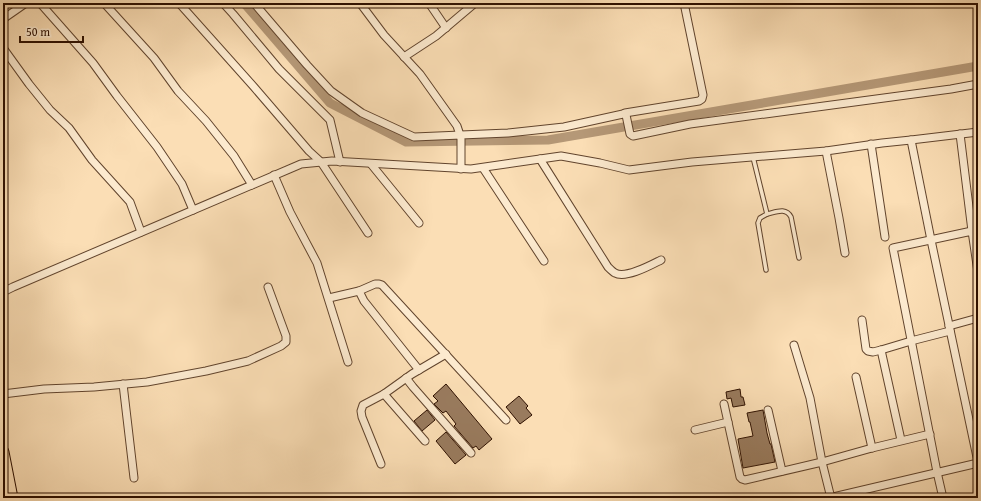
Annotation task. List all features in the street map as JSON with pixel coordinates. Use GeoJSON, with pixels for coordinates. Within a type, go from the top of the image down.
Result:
{"type":"FeatureCollection","features":[{"type":"Feature","properties":{"kind":"main road"},"geometry":{"type":"LineString","coordinates":[[3,452],[12,498]]}},
{"type":"Feature","properties":{"kind":"street"},"geometry":{"type":"LineString","coordinates":[[3,19],[26,3]]}},
{"type":"Feature","properties":{"kind":"street"},"geometry":{"type":"LineString","coordinates":[[40,3],[93,63],[116,96],[157,147],[182,184],[193,210]]}},
{"type":"Feature","properties":{"kind":"street"},"geometry":{"type":"LineString","coordinates":[[104,3],[154,58],[178,91],[206,121],[234,156],[252,185]]}},
{"type":"Feature","properties":{"kind":"street"},"geometry":{"type":"LineString","coordinates":[[179,3],[309,151],[321,162],[368,233]]}},
{"type":"Feature","properties":{"kind":"street"},"geometry":{"type":"LineString","coordinates":[[223,3],[279,68],[330,120],[340,162]]}},
{"type":"Feature","properties":{"kind":"street"},"geometry":{"type":"LineString","coordinates":[[254,3],[331,91],[362,113],[414,136],[461,140],[626,118]]}},
{"type":"Feature","properties":{"kind":"street"},"geometry":{"type":"LineString","coordinates":[[360,3],[384,35],[420,74],[457,126],[461,140],[461,169]]}},
{"type":"Feature","properties":{"kind":"street"},"geometry":{"type":"LineString","coordinates":[[429,3],[446,28]]}},
{"type":"Feature","properties":{"kind":"street"},"geometry":{"type":"LineString","coordinates":[[404,57],[436,36],[475,3]]}},
{"type":"Feature","properties":{"kind":"street"},"geometry":{"type":"LineString","coordinates":[[684,3],[703,95],[702,99],[699,101],[625,113],[628,131],[633,136],[696,123],[951,89],[978,84]]}},
{"type":"Feature","properties":{"kind":"street"},"geometry":{"type":"LineString","coordinates":[[3,48],[50,110],[69,128],[92,160],[130,202],[141,232]]}},
{"type":"Feature","properties":{"kind":"street"},"geometry":{"type":"LineString","coordinates":[[3,292],[13,286],[301,164],[332,161],[471,169],[561,156],[630,170],[692,162],[826,150],[978,132]]}},
{"type":"Feature","properties":{"kind":"street"},"geometry":{"type":"LineString","coordinates":[[960,134],[978,269]]}},
{"type":"Feature","properties":{"kind":"street"},"geometry":{"type":"LineString","coordinates":[[794,345],[810,398],[830,498],[978,463],[911,140]]}},
{"type":"Feature","properties":{"kind":"street"},"geometry":{"type":"LineString","coordinates":[[872,144],[885,237]]}},
{"type":"Feature","properties":{"kind":"street"},"geometry":{"type":"LineString","coordinates":[[826,150],[846,253]]}},
{"type":"Feature","properties":{"kind":"street"},"geometry":{"type":"LineString","coordinates":[[540,159],[608,267],[614,273],[621,274],[636,272],[661,260]]}},
{"type":"Feature","properties":{"kind":"street"},"geometry":{"type":"LineString","coordinates":[[371,164],[419,223]]}},
{"type":"Feature","properties":{"kind":"street"},"geometry":{"type":"LineString","coordinates":[[483,168],[544,260]]}},
{"type":"Feature","properties":{"kind":"street"},"geometry":{"type":"LineString","coordinates":[[274,175],[290,212],[317,263],[348,362]]}},
{"type":"Feature","properties":{"kind":"street"},"geometry":{"type":"LineString","coordinates":[[943,498],[893,248],[972,231]]}},
{"type":"Feature","properties":{"kind":"street"},"geometry":{"type":"LineString","coordinates":[[328,298],[358,291],[375,284],[382,285],[506,420]]}},
{"type":"Feature","properties":{"kind":"street"},"geometry":{"type":"LineString","coordinates":[[3,394],[44,389],[147,382],[206,371],[248,361],[281,346],[286,342],[286,336],[268,287]]}},
{"type":"Feature","properties":{"kind":"street"},"geometry":{"type":"LineString","coordinates":[[358,291],[364,301],[419,370]]}},
{"type":"Feature","properties":{"kind":"street"},"geometry":{"type":"LineString","coordinates":[[862,320],[866,349],[873,352],[911,341],[978,318]]}},
{"type":"Feature","properties":{"kind":"street"},"geometry":{"type":"LineString","coordinates":[[881,350],[901,440]]}},
{"type":"Feature","properties":{"kind":"street"},"geometry":{"type":"LineString","coordinates":[[381,464],[362,417],[361,411],[363,405],[384,394],[406,378],[446,354]]}},
{"type":"Feature","properties":{"kind":"street"},"geometry":{"type":"LineString","coordinates":[[856,377],[872,448]]}},
{"type":"Feature","properties":{"kind":"street"},"geometry":{"type":"LineString","coordinates":[[406,378],[471,453]]}},
{"type":"Feature","properties":{"kind":"street"},"geometry":{"type":"LineString","coordinates":[[123,384],[134,478]]}},
{"type":"Feature","properties":{"kind":"street"},"geometry":{"type":"LineString","coordinates":[[384,394],[425,441]]}},
{"type":"Feature","properties":{"kind":"street"},"geometry":{"type":"LineString","coordinates":[[724,404],[740,477],[745,480],[930,434]]}},
{"type":"Feature","properties":{"kind":"street"},"geometry":{"type":"LineString","coordinates":[[768,410],[782,471]]}},
{"type":"Feature","properties":{"kind":"street"},"geometry":{"type":"LineString","coordinates":[[695,430],[728,422]]}},
{"type":"Feature","properties":{"kind":"lane"},"geometry":{"type":"LineString","coordinates":[[753,157],[767,214]]}},
{"type":"Feature","properties":{"kind":"lane"},"geometry":{"type":"LineString","coordinates":[[766,270],[758,223],[760,218],[767,214],[784,211],[789,213],[799,258]]}},
{"type":"Feature","properties":{"kind":"building"},"geometry":{"type":"Polygon","coordinates":[[[446,384],[492,439],[479,450],[476,446],[473,448],[454,426],[456,424],[446,411],[443,413],[434,404],[438,401],[433,396],[446,384]]]}},
{"type":"Feature","properties":{"kind":"building"},"geometry":{"type":"Polygon","coordinates":[[[740,389],[741,397],[743,397],[745,405],[733,407],[731,398],[727,399],[726,392],[740,389]]]}},
{"type":"Feature","properties":{"kind":"building"},"geometry":{"type":"Polygon","coordinates":[[[519,396],[528,406],[526,408],[532,415],[520,424],[506,407],[519,396]]]}},
{"type":"Feature","properties":{"kind":"building"},"geometry":{"type":"Polygon","coordinates":[[[427,410],[435,420],[422,431],[414,421],[427,410]]]}},
{"type":"Feature","properties":{"kind":"building"},"geometry":{"type":"Polygon","coordinates":[[[763,410],[767,433],[775,462],[743,468],[738,439],[753,436],[747,413],[763,410]]]}},
{"type":"Feature","properties":{"kind":"building"},"geometry":{"type":"Polygon","coordinates":[[[446,432],[466,455],[455,464],[436,441],[446,432]]]}},
{"type":"Feature","properties":{"kind":"waterway"},"geometry":{"type":"LineString","coordinates":[[244,3],[330,103],[406,142],[548,140],[978,66]]}}]}
